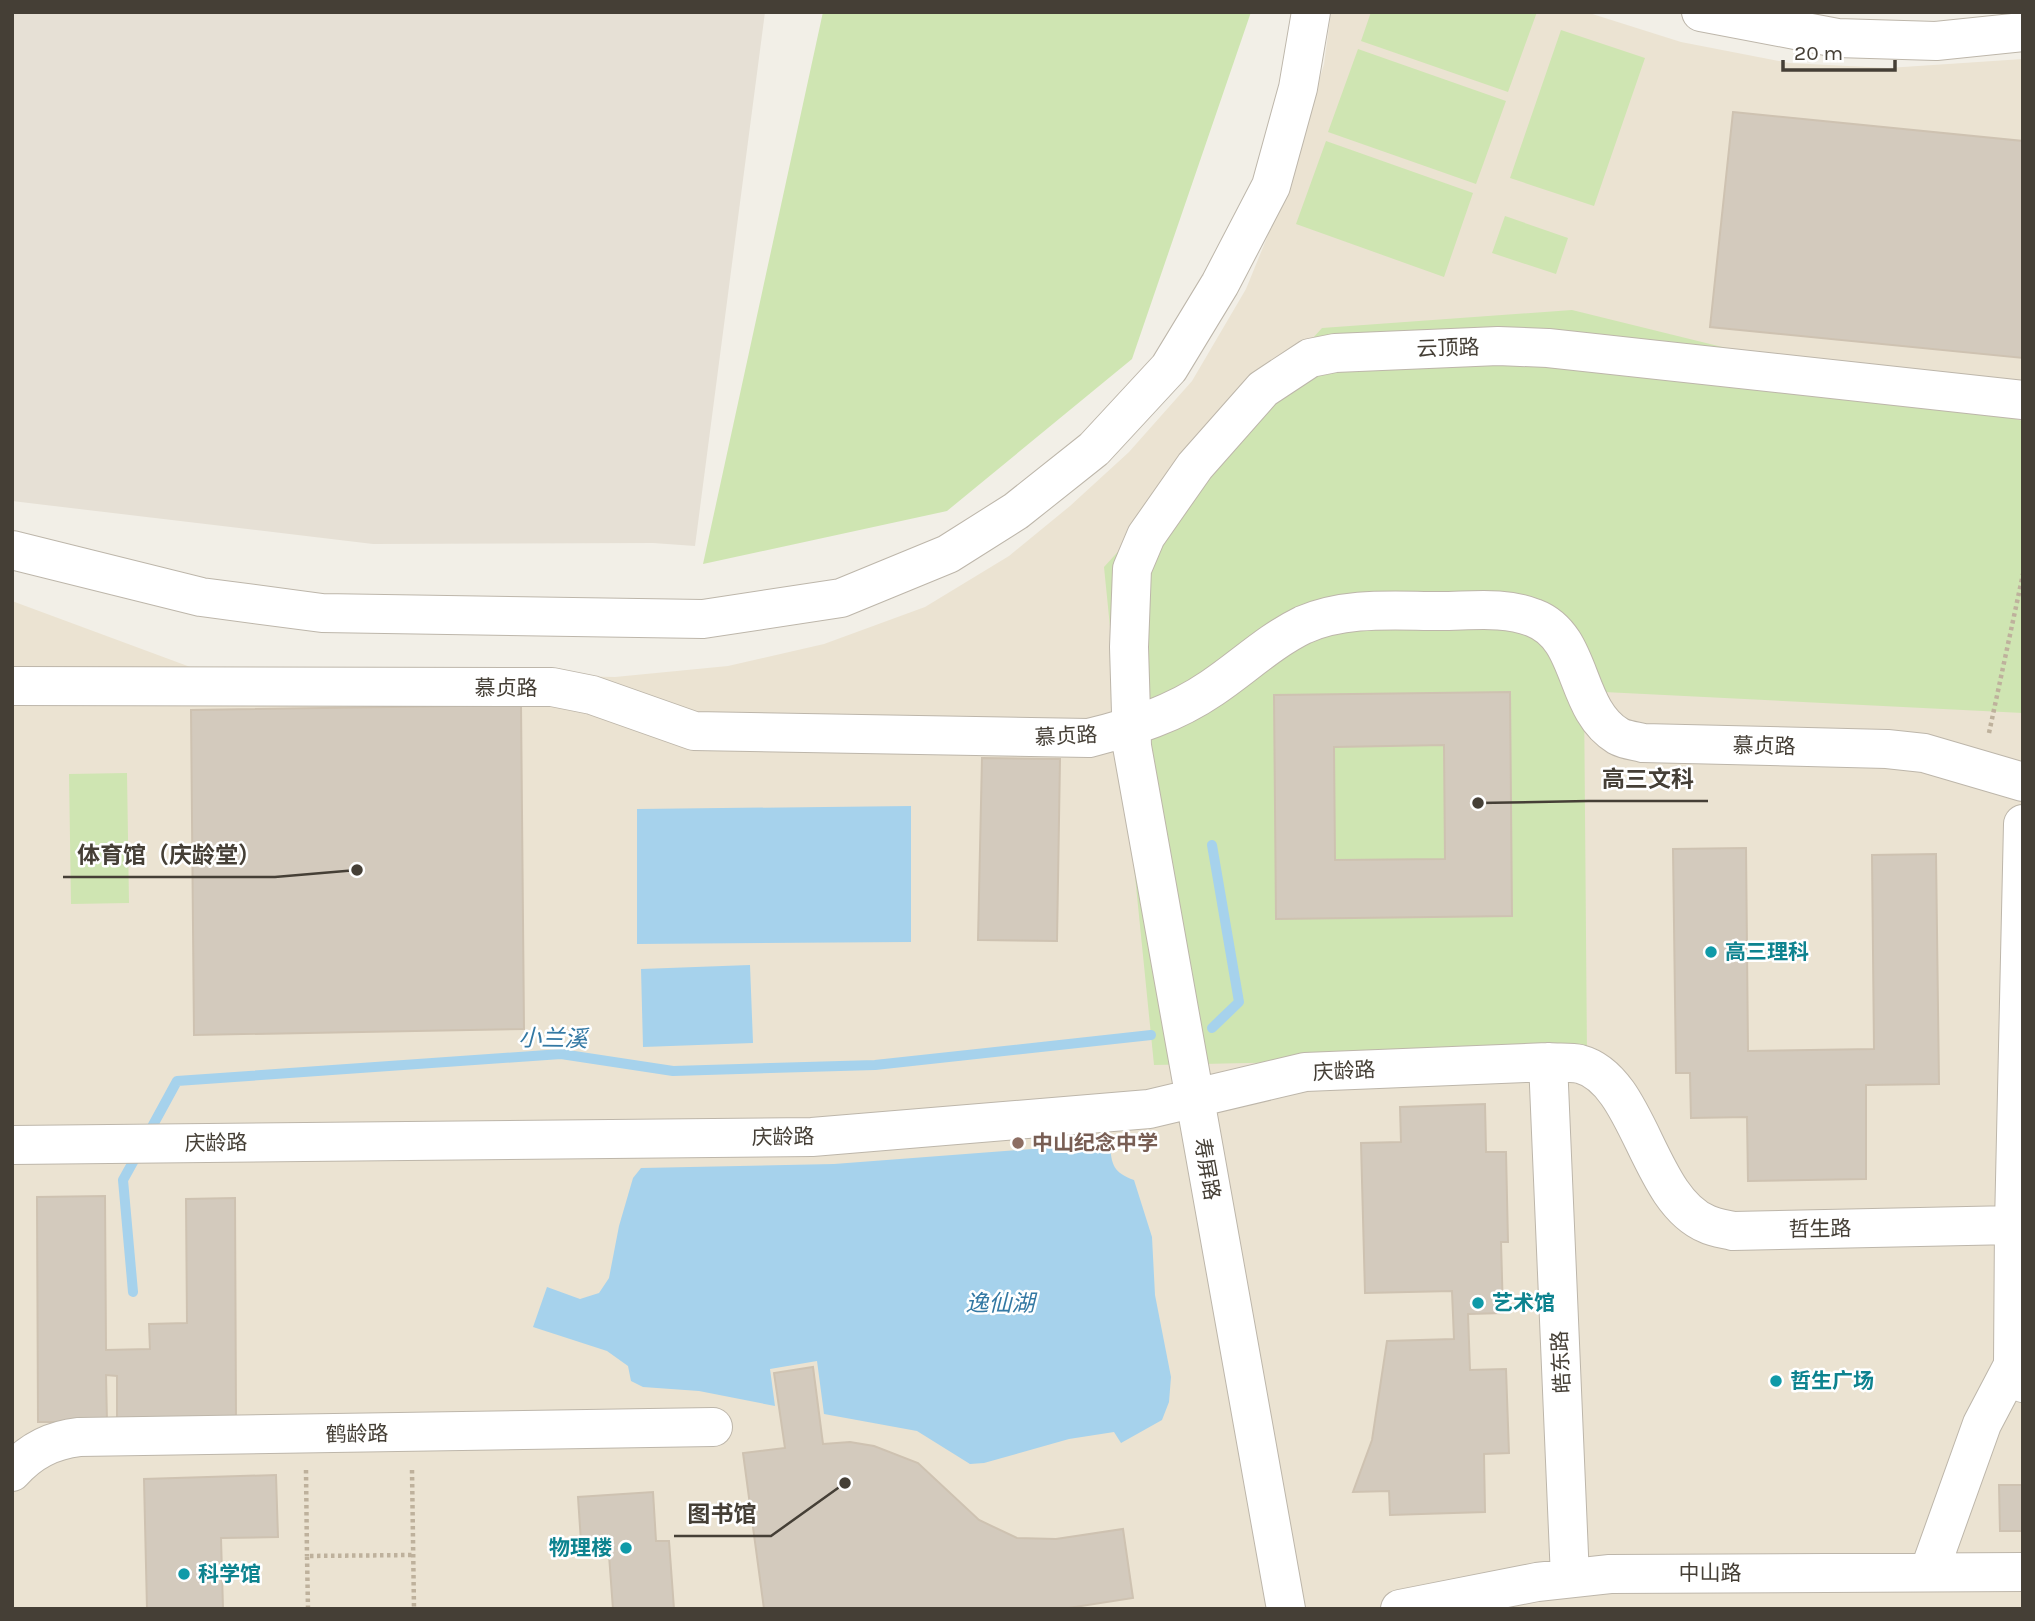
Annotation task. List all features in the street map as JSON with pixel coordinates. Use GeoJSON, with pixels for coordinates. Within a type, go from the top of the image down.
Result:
{"type":"FeatureCollection","features":[{"type":"Feature","properties":{"kind":"street"},"geometry":{"type":"LineString","coordinates":[[12,550],[201,597],[322,613],[703,620],[841,598],[948,554],[1016,511],[1094,449],[1169,368],[1220,284],[1271,186],[1297,88],[1311,12]]}},
{"type":"Feature","properties":{"kind":"street"},"geometry":{"type":"LineString","coordinates":[[1701,12],[1837,38],[1936,41],[2023,32]]}},
{"type":"Feature","properties":{"kind":"street","name":"云顶路"},"geometry":{"type":"LineString","coordinates":[[1131,728],[1132,569],[1146,536],[1195,467],[1263,388],[1310,358],[1364,350],[1548,348],[2023,400]]}},
{"type":"Feature","properties":{"kind":"street","name":"慕贞路"},"geometry":{"type":"LineString","coordinates":[[12,686],[552,687],[592,695],[694,731],[730,734],[1090,738],[1131,728],[1176,710],[1211,689],[1282,637],[1332,616],[1367,611],[1511,611],[1536,618],[1554,629],[1569,651],[1588,700],[1599,719],[1618,736],[1643,743],[1886,749],[1924,753],[2023,782]]}},
{"type":"Feature","properties":{"kind":"street","name":"寿屏路"},"geometry":{"type":"LineString","coordinates":[[1131,728],[1194,1099],[1286,1609]]}},
{"type":"Feature","properties":{"kind":"street"},"geometry":{"type":"LineString","coordinates":[[1929,1572],[1982,1424],[2018,1374],[2014,1225],[2023,824]]}},
{"type":"Feature","properties":{"kind":"street","name":"庆龄路"},"geometry":{"type":"LineString","coordinates":[[12,1145],[812,1137],[1149,1109],[1305,1072],[1548,1062]]}},
{"type":"Feature","properties":{"kind":"street","name":"哲生路"},"geometry":{"type":"LineString","coordinates":[[1548,1062],[1581,1065],[1604,1078],[1624,1103],[1671,1191],[1688,1211],[1706,1224],[1733,1231],[2014,1225]]}},
{"type":"Feature","properties":{"kind":"street","name":"皓东路"},"geometry":{"type":"LineString","coordinates":[[1548,1062],[1570,1578]]}},
{"type":"Feature","properties":{"kind":"street","name":"鹤龄路"},"geometry":{"type":"LineString","coordinates":[[12,1472],[38,1449],[60,1439],[79,1437],[412,1434],[713,1427]]}},
{"type":"Feature","properties":{"kind":"street","name":"中山路"},"geometry":{"type":"LineString","coordinates":[[1400,1609],[1570,1578],[1610,1574],[2023,1572]]}},
{"type":"Feature","properties":{"kind":"path"},"geometry":{"type":"LineString","coordinates":[[1982,769],[2023,574]]}},
{"type":"Feature","properties":{"kind":"path"},"geometry":{"type":"LineString","coordinates":[[412,1434],[414,1609]]}},
{"type":"Feature","properties":{"kind":"path"},"geometry":{"type":"LineString","coordinates":[[306,1435],[308,1609]]}},
{"type":"Feature","properties":{"kind":"path"},"geometry":{"type":"LineString","coordinates":[[307,1556],[414,1555]]}},
{"type":"Feature","properties":{"kind":"shaded area"},"geometry":{"type":"Polygon","coordinates":[[[12,12],[765,12],[695,546],[653,543],[373,544],[12,501],[12,12]]]}},
{"type":"Feature","properties":{"kind":"shaded area","name":"中山纪念中学"},"geometry":{"type":"Polygon","coordinates":[[[1331,12],[1586,12],[1681,42],[1789,63],[1888,68],[2023,59],[2023,1609],[12,1609],[12,601],[193,668],[615,677],[728,666],[824,644],[925,607],[1009,556],[1070,506],[1129,452],[1192,381],[1246,289],[1288,186],[1324,64],[1331,12]]]}},
{"type":"Feature","properties":{"kind":"green space"},"geometry":{"type":"Polygon","coordinates":[[[823,12],[1251,12],[1132,359],[947,511],[703,564],[823,12]]]}},
{"type":"Feature","properties":{"kind":"green space"},"geometry":{"type":"Polygon","coordinates":[[[1371,12],[1537,12],[1508,92],[1361,41],[1371,12]]]}},
{"type":"Feature","properties":{"kind":"green space"},"geometry":{"type":"Polygon","coordinates":[[[1561,30],[1645,58],[1594,206],[1510,178],[1561,30]]]}},
{"type":"Feature","properties":{"kind":"green space"},"geometry":{"type":"Polygon","coordinates":[[[1358,49],[1506,101],[1476,184],[1328,132],[1358,49]]]}},
{"type":"Feature","properties":{"kind":"green space"},"geometry":{"type":"Polygon","coordinates":[[[1326,141],[1473,193],[1444,277],[1296,224],[1326,141]]]}},
{"type":"Feature","properties":{"kind":"green space"},"geometry":{"type":"Polygon","coordinates":[[[1505,216],[1568,238],[1556,274],[1492,253],[1505,216]]]}},
{"type":"Feature","properties":{"kind":"green space"},"geometry":{"type":"Polygon","coordinates":[[[1572,310],[2023,421],[2023,713],[1584,691],[1587,1056],[1154,1065],[1104,567],[1322,328],[1572,310]]]}},
{"type":"Feature","properties":{"kind":"green space"},"geometry":{"type":"Polygon","coordinates":[[[127,773],[129,903],[71,904],[69,774],[127,773]]]}},
{"type":"Feature","properties":{"kind":"water"},"geometry":{"type":"Polygon","coordinates":[[[911,806],[911,942],[637,944],[637,809],[911,806]]]}},
{"type":"Feature","properties":{"kind":"water"},"geometry":{"type":"Polygon","coordinates":[[[750,965],[753,1043],[643,1047],[641,969],[750,965]]]}},
{"type":"Feature","properties":{"kind":"water","name":"逸仙湖"},"geometry":{"type":"Polygon","coordinates":[[[1110,1143],[1115,1167],[1134,1180],[1152,1237],[1155,1295],[1171,1377],[1169,1402],[1162,1420],[1121,1443],[1114,1432],[1069,1439],[984,1463],[970,1464],[917,1431],[824,1414],[817,1361],[770,1369],[775,1406],[699,1391],[643,1387],[631,1381],[628,1366],[607,1351],[533,1327],[547,1287],[580,1299],[599,1293],[609,1278],[619,1226],[633,1178],[641,1168],[834,1164],[1110,1143]]]}},
{"type":"Feature","properties":{"kind":"building"},"geometry":{"type":"Polygon","coordinates":[[[1733,112],[2023,141],[2023,358],[1710,327],[1733,112]]]}},
{"type":"Feature","properties":{"kind":"building"},"geometry":{"type":"Polygon","coordinates":[[[1510,692],[1512,916],[1276,919],[1274,695],[1510,692]],[[1444,745],[1334,747],[1335,860],[1445,859],[1444,745]]]}},
{"type":"Feature","properties":{"kind":"building"},"geometry":{"type":"Polygon","coordinates":[[[521,705],[524,1029],[194,1035],[191,710],[521,705]]]}},
{"type":"Feature","properties":{"kind":"building"},"geometry":{"type":"Polygon","coordinates":[[[982,758],[1060,759],[1057,941],[978,940],[982,758]]]}},
{"type":"Feature","properties":{"kind":"building","name":"高三理科"},"geometry":{"type":"Polygon","coordinates":[[[1746,848],[1748,1051],[1874,1049],[1872,855],[1936,854],[1939,1084],[1866,1085],[1866,1179],[1748,1181],[1747,1117],[1691,1118],[1690,1073],[1676,1073],[1673,849],[1746,848]]]}},
{"type":"Feature","properties":{"kind":"building","name":"艺术馆"},"geometry":{"type":"Polygon","coordinates":[[[1485,1104],[1486,1152],[1506,1152],[1508,1242],[1501,1242],[1503,1313],[1468,1314],[1470,1370],[1506,1369],[1509,1453],[1484,1454],[1485,1512],[1390,1515],[1389,1491],[1353,1492],[1372,1440],[1387,1341],[1454,1339],[1452,1291],[1365,1293],[1361,1143],[1401,1142],[1400,1107],[1485,1104]]]}},
{"type":"Feature","properties":{"kind":"building"},"geometry":{"type":"Polygon","coordinates":[[[105,1196],[106,1350],[150,1349],[149,1324],[187,1323],[186,1199],[235,1198],[236,1422],[117,1423],[117,1376],[106,1375],[107,1422],[38,1422],[37,1197],[105,1196]]]}},
{"type":"Feature","properties":{"kind":"building"},"geometry":{"type":"Polygon","coordinates":[[[813,1367],[823,1444],[850,1442],[874,1446],[918,1463],[979,1520],[1017,1538],[1056,1539],[1123,1529],[1133,1598],[1062,1609],[764,1609],[743,1453],[785,1448],[774,1373],[813,1367]]]}},
{"type":"Feature","properties":{"kind":"building","name":"科学馆"},"geometry":{"type":"Polygon","coordinates":[[[276,1475],[278,1537],[221,1538],[223,1609],[147,1609],[144,1479],[276,1475]]]}},
{"type":"Feature","properties":{"kind":"building"},"geometry":{"type":"Polygon","coordinates":[[[1999,1485],[2023,1485],[2023,1531],[2000,1531],[1999,1485]]]}},
{"type":"Feature","properties":{"kind":"building","name":"物理楼"},"geometry":{"type":"Polygon","coordinates":[[[653,1492],[656,1541],[669,1541],[674,1609],[613,1609],[609,1555],[582,1557],[578,1497],[653,1492]]]}},
{"type":"Feature","properties":{"kind":"waterway"},"geometry":{"type":"LineString","coordinates":[[1212,845],[1239,1002],[1212,1028]]}},
{"type":"Feature","properties":{"kind":"waterway","name":"小兰溪"},"geometry":{"type":"LineString","coordinates":[[147,1136],[177,1081],[561,1054],[673,1071],[875,1065],[1151,1035]]}},
{"type":"Feature","properties":{"kind":"waterway","name":"小兰溪"},"geometry":{"type":"LineString","coordinates":[[133,1292],[123,1180],[138,1153]]}},
{"type":"Feature","properties":{"kind":"place","name":"高三文科"},"geometry":{"type":"Point","coordinates":[1478,803]}},
{"type":"Feature","properties":{"kind":"place","name":"体育馆（庆龄堂）"},"geometry":{"type":"Point","coordinates":[357,870]}},
{"type":"Feature","properties":{"kind":"place","name":"高三理科"},"geometry":{"type":"Point","coordinates":[1711,952]}},
{"type":"Feature","properties":{"kind":"place","name":"中山纪念中学"},"geometry":{"type":"Point","coordinates":[1018,1143]}},
{"type":"Feature","properties":{"kind":"place","name":"艺术馆"},"geometry":{"type":"Point","coordinates":[1478,1303]}},
{"type":"Feature","properties":{"kind":"place","name":"哲生广场"},"geometry":{"type":"Point","coordinates":[1776,1381]}},
{"type":"Feature","properties":{"kind":"place","name":"图书馆"},"geometry":{"type":"Point","coordinates":[845,1483]}},
{"type":"Feature","properties":{"kind":"place","name":"物理楼"},"geometry":{"type":"Point","coordinates":[626,1548]}},
{"type":"Feature","properties":{"kind":"place","name":"科学馆"},"geometry":{"type":"Point","coordinates":[184,1574]}}]}
